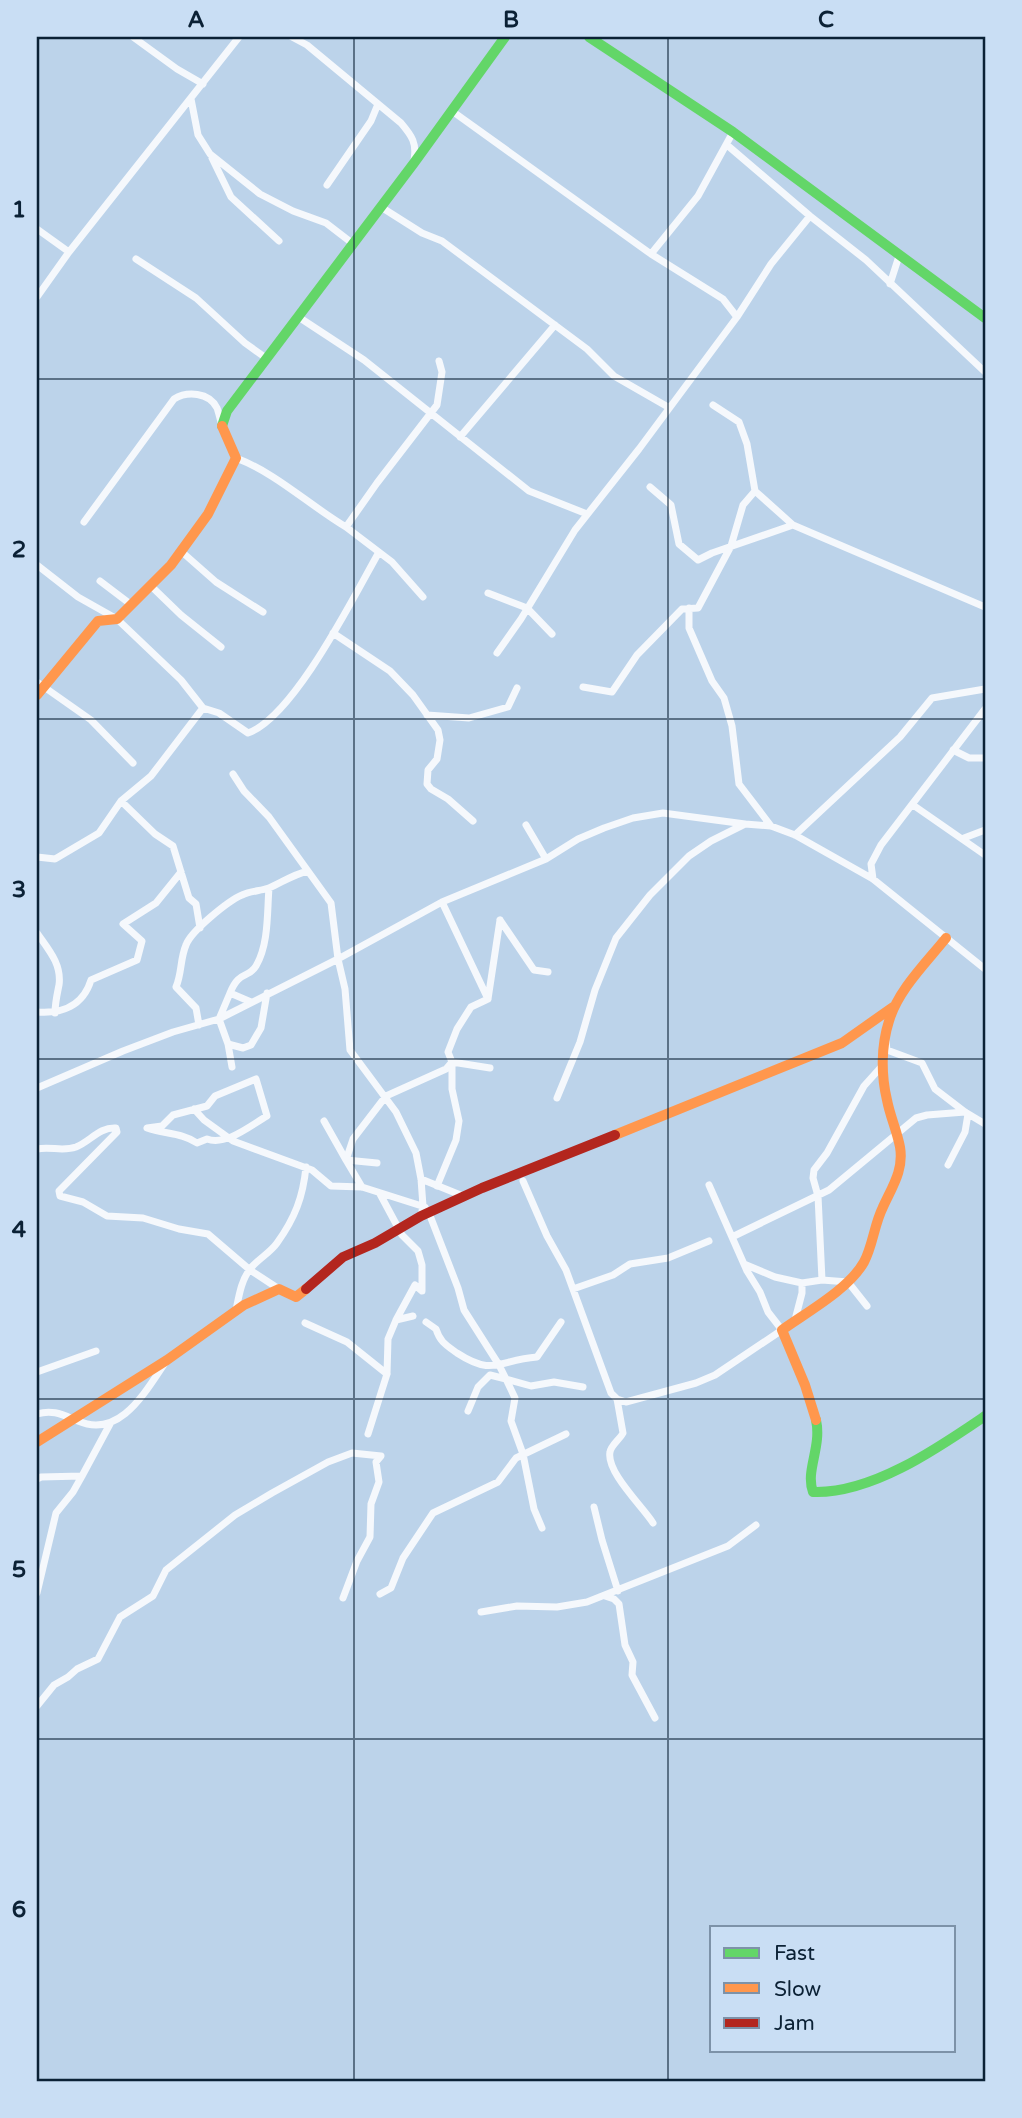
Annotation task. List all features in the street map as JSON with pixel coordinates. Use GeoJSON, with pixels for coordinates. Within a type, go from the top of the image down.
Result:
{"type":"FeatureCollection","features":[{"type":"Feature","properties":{"kind":"main road"},"geometry":{"type":"LineString","coordinates":[[39,688],[98,621],[117,619],[129,603],[150,586],[182,552],[226,483],[236,458],[222,426],[227,411],[414,163],[505,37]]}},
{"type":"Feature","properties":{"kind":"main road"},"geometry":{"type":"LineString","coordinates":[[589,37],[733,132],[985,318]]}},
{"type":"Feature","properties":{"kind":"main road"},"geometry":{"type":"LineString","coordinates":[[37,1442],[167,1360],[255,1298],[279,1289],[296,1297],[338,1260],[375,1243],[427,1211],[678,1111],[771,1069],[842,1043],[893,1007],[925,962],[946,939]]}},
{"type":"Feature","properties":{"kind":"main road"},"geometry":{"type":"LineString","coordinates":[[893,1007],[882,1066],[886,1098],[901,1155],[900,1169],[882,1205],[870,1252],[857,1275],[782,1330],[817,1424],[818,1447],[809,1483],[813,1492],[837,1492],[880,1476],[985,1416]]}},
{"type":"Feature","properties":{"kind":"street"},"geometry":{"type":"LineString","coordinates":[[133,37],[203,84]]}},
{"type":"Feature","properties":{"kind":"street"},"geometry":{"type":"LineString","coordinates":[[37,297],[69,252],[239,37]]}},
{"type":"Feature","properties":{"kind":"street"},"geometry":{"type":"LineString","coordinates":[[292,37],[307,45],[411,134],[416,146],[414,163]]}},
{"type":"Feature","properties":{"kind":"street"},"geometry":{"type":"LineString","coordinates":[[191,99],[198,135],[231,197],[279,241]]}},
{"type":"Feature","properties":{"kind":"street"},"geometry":{"type":"LineString","coordinates":[[327,186],[371,121],[378,104]]}},
{"type":"Feature","properties":{"kind":"street"},"geometry":{"type":"LineString","coordinates":[[452,111],[651,254],[723,299],[737,317]]}},
{"type":"Feature","properties":{"kind":"street"},"geometry":{"type":"LineString","coordinates":[[651,254],[698,196],[733,132]]}},
{"type":"Feature","properties":{"kind":"street"},"geometry":{"type":"LineString","coordinates":[[727,145],[866,260],[985,372]]}},
{"type":"Feature","properties":{"kind":"street"},"geometry":{"type":"LineString","coordinates":[[210,155],[260,194],[293,211],[326,223],[352,243]]}},
{"type":"Feature","properties":{"kind":"street"},"geometry":{"type":"LineString","coordinates":[[381,207],[422,233],[442,241],[587,349],[614,376],[668,407]]}},
{"type":"Feature","properties":{"kind":"street"},"geometry":{"type":"LineString","coordinates":[[497,653],[575,530],[737,317],[771,264],[810,216]]}},
{"type":"Feature","properties":{"kind":"street"},"geometry":{"type":"LineString","coordinates":[[37,229],[69,252]]}},
{"type":"Feature","properties":{"kind":"street"},"geometry":{"type":"LineString","coordinates":[[890,284],[899,256]]}},
{"type":"Feature","properties":{"kind":"street"},"geometry":{"type":"LineString","coordinates":[[136,259],[197,298],[245,343],[266,358]]}},
{"type":"Feature","properties":{"kind":"street"},"geometry":{"type":"LineString","coordinates":[[297,316],[364,360],[529,491],[587,514]]}},
{"type":"Feature","properties":{"kind":"street"},"geometry":{"type":"LineString","coordinates":[[460,437],[555,325]]}},
{"type":"Feature","properties":{"kind":"street"},"geometry":{"type":"LineString","coordinates":[[346,527],[438,405],[442,372],[439,362]]}},
{"type":"Feature","properties":{"kind":"street"},"geometry":{"type":"LineString","coordinates":[[84,522],[174,399],[182,394],[204,396],[216,405],[222,426]]}},
{"type":"Feature","properties":{"kind":"street"},"geometry":{"type":"LineString","coordinates":[[713,405],[739,422],[747,444],[755,491],[793,525],[985,607]]}},
{"type":"Feature","properties":{"kind":"street"},"geometry":{"type":"LineString","coordinates":[[236,458],[255,465],[315,509],[346,527],[392,562],[423,597]]}},
{"type":"Feature","properties":{"kind":"street"},"geometry":{"type":"LineString","coordinates":[[650,487],[671,505],[679,544],[698,560],[793,525]]}},
{"type":"Feature","properties":{"kind":"street"},"geometry":{"type":"LineString","coordinates":[[583,687],[612,692],[637,655],[682,609],[698,608],[731,546],[743,505],[755,491]]}},
{"type":"Feature","properties":{"kind":"street"},"geometry":{"type":"LineString","coordinates":[[182,552],[216,582],[263,612]]}},
{"type":"Feature","properties":{"kind":"street"},"geometry":{"type":"LineString","coordinates":[[37,565],[78,597],[117,619],[181,680],[203,708],[219,713],[247,733],[257,730],[295,691],[333,633],[379,552]]}},
{"type":"Feature","properties":{"kind":"street"},"geometry":{"type":"LineString","coordinates":[[100,581],[129,603]]}},
{"type":"Feature","properties":{"kind":"street"},"geometry":{"type":"LineString","coordinates":[[150,586],[221,647]]}},
{"type":"Feature","properties":{"kind":"street"},"geometry":{"type":"LineString","coordinates":[[488,593],[527,608],[552,634]]}},
{"type":"Feature","properties":{"kind":"street"},"geometry":{"type":"LineString","coordinates":[[690,608],[689,628],[712,681],[724,698],[732,726],[739,784],[771,826]]}},
{"type":"Feature","properties":{"kind":"street"},"geometry":{"type":"LineString","coordinates":[[333,633],[390,671],[428,715],[438,730],[440,740],[437,759],[428,771],[427,784],[473,821]]}},
{"type":"Feature","properties":{"kind":"street"},"geometry":{"type":"LineString","coordinates":[[39,688],[91,720],[133,763]]}},
{"type":"Feature","properties":{"kind":"street"},"geometry":{"type":"LineString","coordinates":[[428,715],[469,718],[508,707],[517,688]]}},
{"type":"Feature","properties":{"kind":"street"},"geometry":{"type":"LineString","coordinates":[[795,835],[900,737],[932,698],[985,689]]}},
{"type":"Feature","properties":{"kind":"street"},"geometry":{"type":"LineString","coordinates":[[37,857],[55,859],[99,833],[121,801],[151,776],[203,708]]}},
{"type":"Feature","properties":{"kind":"street"},"geometry":{"type":"LineString","coordinates":[[873,879],[872,864],[881,845],[985,709]]}},
{"type":"Feature","properties":{"kind":"street"},"geometry":{"type":"LineString","coordinates":[[438,730],[447,717]]}},
{"type":"Feature","properties":{"kind":"street"},"geometry":{"type":"LineString","coordinates":[[953,750],[969,758],[985,758]]}},
{"type":"Feature","properties":{"kind":"street"},"geometry":{"type":"LineString","coordinates":[[233,774],[244,791],[269,817],[332,906],[338,960],[345,989],[350,1050],[372,1082],[386,1096],[416,1153],[427,1211],[458,1287],[464,1310],[499,1365],[515,1398],[511,1421],[523,1454],[534,1509],[542,1528]]}},
{"type":"Feature","properties":{"kind":"street"},"geometry":{"type":"LineString","coordinates":[[121,801],[155,834],[173,846],[189,898],[196,904],[200,928]]}},
{"type":"Feature","properties":{"kind":"street"},"geometry":{"type":"LineString","coordinates":[[913,805],[985,855]]}},
{"type":"Feature","properties":{"kind":"street"},"geometry":{"type":"LineString","coordinates":[[37,1088],[123,1051],[219,1019],[338,960],[442,902],[546,859],[589,834],[647,815],[677,813],[771,826],[795,835],[873,879],[985,969]]}},
{"type":"Feature","properties":{"kind":"street"},"geometry":{"type":"LineString","coordinates":[[557,1098],[580,1042],[595,990],[616,938],[650,895],[689,856],[711,841],[745,824]]}},
{"type":"Feature","properties":{"kind":"street"},"geometry":{"type":"LineString","coordinates":[[526,825],[546,859]]}},
{"type":"Feature","properties":{"kind":"street"},"geometry":{"type":"LineString","coordinates":[[964,838],[985,831]]}},
{"type":"Feature","properties":{"kind":"street"},"geometry":{"type":"LineString","coordinates":[[199,1025],[196,1008],[176,987],[181,976],[179,966],[187,942],[212,916],[241,895],[269,888],[293,874],[308,871]]}},
{"type":"Feature","properties":{"kind":"street"},"geometry":{"type":"LineString","coordinates":[[37,1012],[55,1013],[64,1010],[86,994],[91,980],[137,960],[142,941],[123,924],[156,903],[181,872]]}},
{"type":"Feature","properties":{"kind":"street"},"geometry":{"type":"LineString","coordinates":[[232,1067],[228,1044],[219,1019],[235,979],[255,968],[264,946],[269,888]]}},
{"type":"Feature","properties":{"kind":"street"},"geometry":{"type":"LineString","coordinates":[[442,902],[488,999]]}},
{"type":"Feature","properties":{"kind":"street"},"geometry":{"type":"LineString","coordinates":[[488,999],[500,920],[534,970],[548,972]]}},
{"type":"Feature","properties":{"kind":"street"},"geometry":{"type":"LineString","coordinates":[[37,933],[57,961],[60,981],[55,1013]]}},
{"type":"Feature","properties":{"kind":"street"},"geometry":{"type":"LineString","coordinates":[[230,993],[251,1002]]}},
{"type":"Feature","properties":{"kind":"street"},"geometry":{"type":"LineString","coordinates":[[228,1044],[243,1048],[251,1045],[257,1037],[264,1016],[267,993]]}},
{"type":"Feature","properties":{"kind":"street"},"geometry":{"type":"LineString","coordinates":[[438,1186],[456,1140],[459,1121],[452,1089],[452,1062],[448,1052],[457,1029],[471,1007],[488,999]]}},
{"type":"Feature","properties":{"kind":"street"},"geometry":{"type":"LineString","coordinates":[[885,1039],[887,1050],[922,1063],[935,1089],[985,1124]]}},
{"type":"Feature","properties":{"kind":"street"},"geometry":{"type":"LineString","coordinates":[[346,1160],[353,1139],[386,1096],[446,1069],[452,1062]]}},
{"type":"Feature","properties":{"kind":"street"},"geometry":{"type":"LineString","coordinates":[[452,1062],[490,1068]]}},
{"type":"Feature","properties":{"kind":"street"},"geometry":{"type":"LineString","coordinates":[[822,1280],[818,1196],[813,1178],[816,1166],[827,1153],[864,1086],[882,1066]]}},
{"type":"Feature","properties":{"kind":"street"},"geometry":{"type":"LineString","coordinates":[[256,1079],[267,1116],[216,1142],[207,1139],[197,1143],[186,1136],[167,1135],[148,1128],[162,1126],[173,1115],[194,1109],[207,1106],[215,1096],[256,1079]]}},
{"type":"Feature","properties":{"kind":"street"},"geometry":{"type":"LineString","coordinates":[[194,1109],[228,1138],[306,1167],[331,1186],[362,1187],[427,1211]]}},
{"type":"Feature","properties":{"kind":"street"},"geometry":{"type":"LineString","coordinates":[[732,1237],[829,1190],[916,1118],[967,1113]]}},
{"type":"Feature","properties":{"kind":"street"},"geometry":{"type":"LineString","coordinates":[[948,1165],[965,1132],[967,1113]]}},
{"type":"Feature","properties":{"kind":"street"},"geometry":{"type":"LineString","coordinates":[[324,1121],[362,1187]]}},
{"type":"Feature","properties":{"kind":"street"},"geometry":{"type":"LineString","coordinates":[[37,1149],[49,1147],[65,1150],[83,1143],[103,1129],[116,1128],[117,1132],[59,1191],[60,1196],[83,1202],[107,1216],[142,1218],[185,1231],[205,1233],[250,1270],[279,1289]]}},
{"type":"Feature","properties":{"kind":"street"},"geometry":{"type":"LineString","coordinates":[[346,1160],[377,1163]]}},
{"type":"Feature","properties":{"kind":"street"},"geometry":{"type":"LineString","coordinates":[[236,1310],[241,1286],[250,1270],[276,1244],[303,1196],[306,1167]]}},
{"type":"Feature","properties":{"kind":"street"},"geometry":{"type":"LineString","coordinates":[[421,1179],[463,1196]]}},
{"type":"Feature","properties":{"kind":"street"},"geometry":{"type":"LineString","coordinates":[[523,1181],[535,1211],[566,1270],[611,1393],[617,1399],[631,1402],[705,1379],[782,1330],[768,1312],[709,1185]]}},
{"type":"Feature","properties":{"kind":"street"},"geometry":{"type":"LineString","coordinates":[[368,1434],[387,1374],[388,1339],[414,1286],[416,1284],[421,1291],[423,1283],[418,1251],[404,1237],[379,1194]]}},
{"type":"Feature","properties":{"kind":"street"},"geometry":{"type":"LineString","coordinates":[[573,1289],[613,1275],[630,1264],[668,1258],[709,1241]]}},
{"type":"Feature","properties":{"kind":"street"},"geometry":{"type":"LineString","coordinates":[[744,1264],[775,1277],[802,1283],[822,1280],[848,1282],[867,1306]]}},
{"type":"Feature","properties":{"kind":"street"},"geometry":{"type":"LineString","coordinates":[[795,1320],[802,1283]]}},
{"type":"Feature","properties":{"kind":"street"},"geometry":{"type":"LineString","coordinates":[[397,1321],[413,1316]]}},
{"type":"Feature","properties":{"kind":"street"},"geometry":{"type":"LineString","coordinates":[[426,1322],[436,1329],[439,1340],[475,1364],[489,1367],[537,1357],[561,1322]]}},
{"type":"Feature","properties":{"kind":"street"},"geometry":{"type":"LineString","coordinates":[[305,1323],[347,1342],[387,1374]]}},
{"type":"Feature","properties":{"kind":"street"},"geometry":{"type":"LineString","coordinates":[[37,1372],[96,1351]]}},
{"type":"Feature","properties":{"kind":"street"},"geometry":{"type":"LineString","coordinates":[[37,1414],[54,1411],[91,1426],[110,1424],[131,1410],[167,1360]]}},
{"type":"Feature","properties":{"kind":"street"},"geometry":{"type":"LineString","coordinates":[[468,1411],[478,1387],[490,1375],[531,1386],[554,1382],[583,1387]]}},
{"type":"Feature","properties":{"kind":"street"},"geometry":{"type":"LineString","coordinates":[[617,1399],[623,1433],[610,1451],[611,1458],[625,1489],[653,1523]]}},
{"type":"Feature","properties":{"kind":"street"},"geometry":{"type":"LineString","coordinates":[[37,1593],[57,1513],[73,1492],[110,1424]]}},
{"type":"Feature","properties":{"kind":"street"},"geometry":{"type":"LineString","coordinates":[[380,1594],[391,1588],[403,1558],[433,1513],[498,1482],[516,1458],[566,1434]]}},
{"type":"Feature","properties":{"kind":"street"},"geometry":{"type":"LineString","coordinates":[[37,1706],[54,1685],[98,1658],[120,1617],[153,1596],[166,1570],[235,1516],[328,1462],[352,1453],[382,1457],[376,1462],[379,1482],[371,1504],[370,1537],[343,1598]]}},
{"type":"Feature","properties":{"kind":"street"},"geometry":{"type":"LineString","coordinates":[[37,1479],[82,1476]]}},
{"type":"Feature","properties":{"kind":"street"},"geometry":{"type":"LineString","coordinates":[[594,1507],[618,1591]]}},
{"type":"Feature","properties":{"kind":"street"},"geometry":{"type":"LineString","coordinates":[[481,1612],[517,1606],[557,1607],[587,1602],[727,1546],[756,1525]]}},
{"type":"Feature","properties":{"kind":"street"},"geometry":{"type":"LineString","coordinates":[[604,1596],[619,1604],[625,1645],[633,1662],[632,1675],[655,1718]]}},
{"type":"Feature","properties":{"kind":"traffic: fast"},"geometry":{"type":"LineString","coordinates":[[222,426],[227,411],[414,163],[505,37]]}},
{"type":"Feature","properties":{"kind":"traffic: fast"},"geometry":{"type":"LineString","coordinates":[[589,37],[733,132],[985,318]]}},
{"type":"Feature","properties":{"kind":"traffic: fast"},"geometry":{"type":"LineString","coordinates":[[816,1420],[817,1440],[811,1476],[813,1492],[835,1491],[858,1485],[904,1467],[985,1416]]}},
{"type":"Feature","properties":{"kind":"traffic: slow"},"geometry":{"type":"LineString","coordinates":[[37,695],[98,621],[117,619],[171,565],[208,514],[236,458],[222,426]]}},
{"type":"Feature","properties":{"kind":"traffic: slow"},"geometry":{"type":"LineString","coordinates":[[816,1420],[782,1330],[838,1291],[857,1272],[867,1255],[880,1214],[896,1178],[901,1155],[884,1081],[883,1050],[886,1031],[899,998],[946,938]]}},
{"type":"Feature","properties":{"kind":"traffic: slow"},"geometry":{"type":"LineString","coordinates":[[615,1135],[842,1043],[893,1007]]}},
{"type":"Feature","properties":{"kind":"traffic: slow"},"geometry":{"type":"LineString","coordinates":[[37,1442],[167,1360],[244,1305],[279,1289],[296,1297],[306,1289]]}},
{"type":"Feature","properties":{"kind":"traffic: jam"},"geometry":{"type":"LineString","coordinates":[[306,1289],[343,1257],[375,1243],[421,1216],[482,1188],[615,1135]]}}]}
